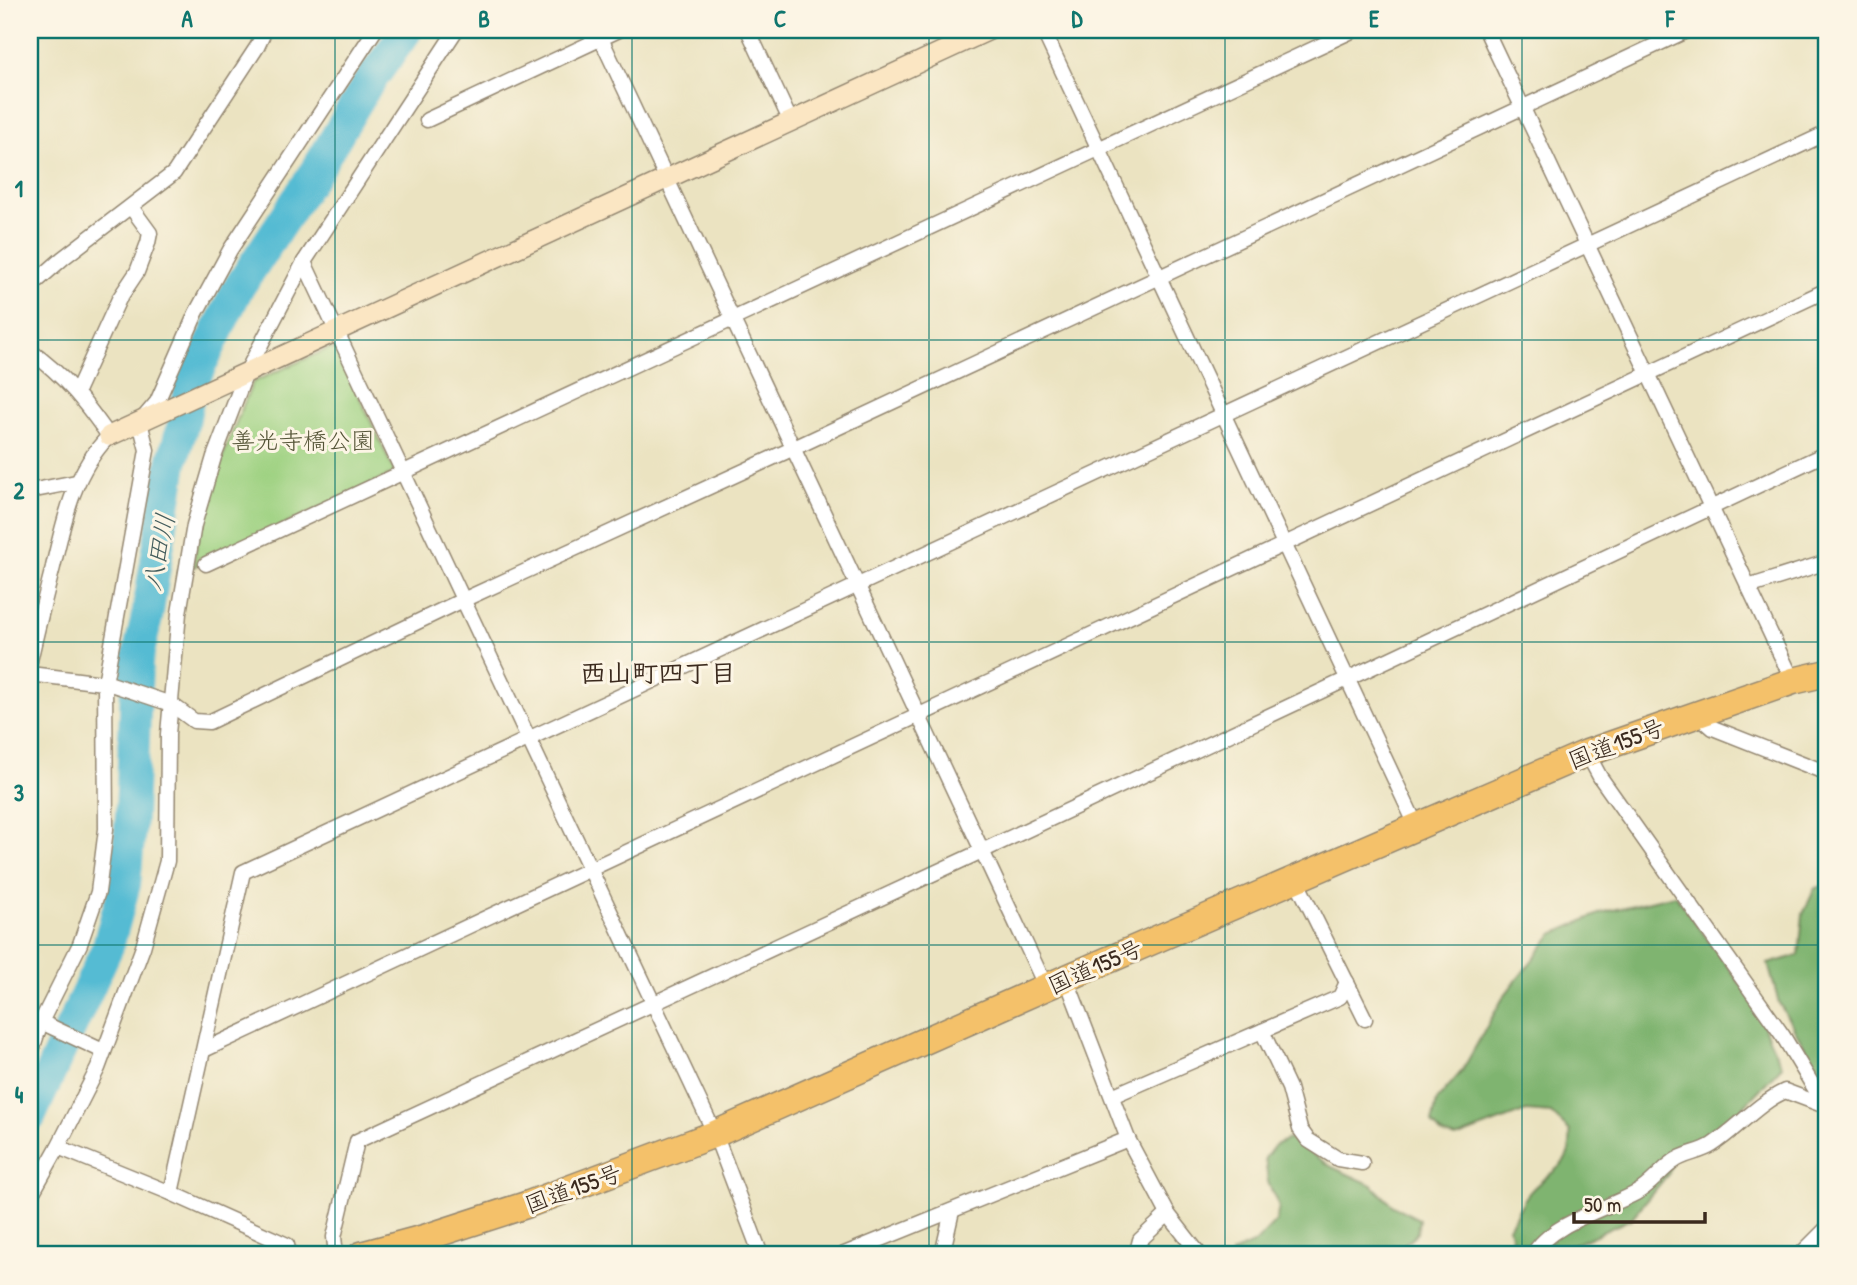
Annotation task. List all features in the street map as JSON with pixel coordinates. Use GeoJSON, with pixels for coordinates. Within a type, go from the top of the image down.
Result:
{"type":"FeatureCollection","features":[{"type":"Feature","properties":{"kind":"highway","name":"国道155号"},"geometry":{"type":"LineString","coordinates":[[361,1255],[526,1205],[715,1134],[1294,878],[1587,753],[1793,681],[1827,673]]}},
{"type":"Feature","properties":{"kind":"street"},"geometry":{"type":"LineString","coordinates":[[30,287],[63,258],[174,173],[257,47],[265,30]]}},
{"type":"Feature","properties":{"kind":"street"},"geometry":{"type":"LineString","coordinates":[[140,422],[157,402],[196,313],[230,250],[375,30]]}},
{"type":"Feature","properties":{"kind":"street"},"geometry":{"type":"LineString","coordinates":[[30,1197],[98,1068],[143,947],[167,861],[169,703],[179,613],[194,525],[215,457],[246,373],[304,262],[456,30]]}},
{"type":"Feature","properties":{"kind":"street"},"geometry":{"type":"LineString","coordinates":[[427,120],[599,34],[619,30]]}},
{"type":"Feature","properties":{"kind":"street"},"geometry":{"type":"LineString","coordinates":[[748,30],[791,122]]}},
{"type":"Feature","properties":{"kind":"street"},"geometry":{"type":"LineString","coordinates":[[30,661],[76,482],[90,457],[109,436],[989,30]]}},
{"type":"Feature","properties":{"kind":"street"},"geometry":{"type":"LineString","coordinates":[[1043,30],[1416,825]]}},
{"type":"Feature","properties":{"kind":"street"},"geometry":{"type":"LineString","coordinates":[[206,564],[1354,30]]}},
{"type":"Feature","properties":{"kind":"street"},"geometry":{"type":"LineString","coordinates":[[1486,30],[1793,681]]}},
{"type":"Feature","properties":{"kind":"street"},"geometry":{"type":"LineString","coordinates":[[30,674],[108,683],[169,703],[194,721],[209,722],[463,600],[1688,30]]}},
{"type":"Feature","properties":{"kind":"street"},"geometry":{"type":"LineString","coordinates":[[599,34],[982,851],[1056,983],[1112,1096],[1128,1139],[1168,1214],[1200,1255]]}},
{"type":"Feature","properties":{"kind":"street"},"geometry":{"type":"LineString","coordinates":[[171,1193],[243,872],[1827,133]]}},
{"type":"Feature","properties":{"kind":"street"},"geometry":{"type":"LineString","coordinates":[[77,391],[119,299],[137,272],[148,243],[150,233],[131,207]]}},
{"type":"Feature","properties":{"kind":"street"},"geometry":{"type":"LineString","coordinates":[[304,262],[715,1134],[761,1255]]}},
{"type":"Feature","properties":{"kind":"street"},"geometry":{"type":"LineString","coordinates":[[204,1051],[1827,290]]}},
{"type":"Feature","properties":{"kind":"street"},"geometry":{"type":"LineString","coordinates":[[30,352],[52,367],[77,391],[109,436]]}},
{"type":"Feature","properties":{"kind":"street"},"geometry":{"type":"LineString","coordinates":[[30,1056],[39,1023],[79,944],[98,892],[106,829],[108,683],[146,450],[140,422]]}},
{"type":"Feature","properties":{"kind":"street"},"geometry":{"type":"LineString","coordinates":[[336,1255],[334,1237],[358,1141],[1827,453]]}},
{"type":"Feature","properties":{"kind":"street"},"geometry":{"type":"LineString","coordinates":[[30,491],[76,482]]}},
{"type":"Feature","properties":{"kind":"street"},"geometry":{"type":"LineString","coordinates":[[1748,587],[1827,562]]}},
{"type":"Feature","properties":{"kind":"street"},"geometry":{"type":"LineString","coordinates":[[1697,713],[1713,728],[1827,773]]}},
{"type":"Feature","properties":{"kind":"street"},"geometry":{"type":"LineString","coordinates":[[1587,753],[1600,777],[1783,1036],[1826,1107]]}},
{"type":"Feature","properties":{"kind":"street"},"geometry":{"type":"LineString","coordinates":[[1294,878],[1365,1019]]}},
{"type":"Feature","properties":{"kind":"street"},"geometry":{"type":"LineString","coordinates":[[1112,1096],[1340,997],[1347,982]]}},
{"type":"Feature","properties":{"kind":"street"},"geometry":{"type":"LineString","coordinates":[[39,1023],[103,1051]]}},
{"type":"Feature","properties":{"kind":"street"},"geometry":{"type":"LineString","coordinates":[[1262,1031],[1289,1088],[1300,1129],[1308,1140],[1338,1160],[1362,1163]]}},
{"type":"Feature","properties":{"kind":"street"},"geometry":{"type":"LineString","coordinates":[[1533,1255],[1545,1240],[1559,1230],[1638,1192],[1673,1161],[1710,1146],[1770,1098],[1785,1091],[1826,1107]]}},
{"type":"Feature","properties":{"kind":"street"},"geometry":{"type":"LineString","coordinates":[[842,1255],[1128,1139]]}},
{"type":"Feature","properties":{"kind":"street"},"geometry":{"type":"LineString","coordinates":[[58,1147],[171,1193],[287,1245],[289,1255]]}},
{"type":"Feature","properties":{"kind":"street"},"geometry":{"type":"LineString","coordinates":[[942,1255],[952,1211]]}},
{"type":"Feature","properties":{"kind":"street"},"geometry":{"type":"LineString","coordinates":[[1136,1255],[1140,1240],[1168,1214]]}},
{"type":"Feature","properties":{"kind":"street"},"geometry":{"type":"LineString","coordinates":[[1800,1255],[1827,1228]]}},
{"type":"Feature","properties":{"kind":"green space","name":"善光寺橋公園"},"geometry":{"type":"Polygon","coordinates":[[[330,348],[338,351],[395,473],[193,567],[209,496],[253,382],[330,348]]]}},
{"type":"Feature","properties":{"kind":"green space"},"geometry":{"type":"Polygon","coordinates":[[[1827,885],[1827,1084],[1779,1003],[1768,964],[1799,955],[1803,914],[1815,888],[1827,885]]]}},
{"type":"Feature","properties":{"kind":"green space"},"geometry":{"type":"Polygon","coordinates":[[[1675,895],[1750,997],[1782,1066],[1727,1124],[1705,1139],[1674,1153],[1669,1173],[1631,1219],[1580,1242],[1547,1252],[1514,1247],[1509,1227],[1529,1193],[1564,1161],[1570,1144],[1570,1131],[1551,1113],[1526,1111],[1456,1138],[1442,1134],[1432,1123],[1437,1100],[1462,1071],[1504,996],[1553,934],[1601,913],[1675,895]]]}},
{"type":"Feature","properties":{"kind":"green space"},"geometry":{"type":"Polygon","coordinates":[[[1289,1139],[1332,1167],[1372,1185],[1393,1206],[1419,1219],[1417,1233],[1392,1255],[1232,1255],[1255,1243],[1276,1221],[1279,1207],[1268,1182],[1265,1158],[1275,1145],[1289,1139]]]}},
{"type":"Feature","properties":{"kind":"waterway","name":"八田川"},"geometry":{"type":"LineString","coordinates":[[30,1117],[108,946],[125,884],[131,816],[137,661],[147,617],[172,463],[190,388],[237,290],[317,169],[365,88],[407,30]]}},
{"type":"Feature","properties":{"kind":"district","name":"西山町四丁目"},"geometry":{"type":"Point","coordinates":[658,672]}}]}
